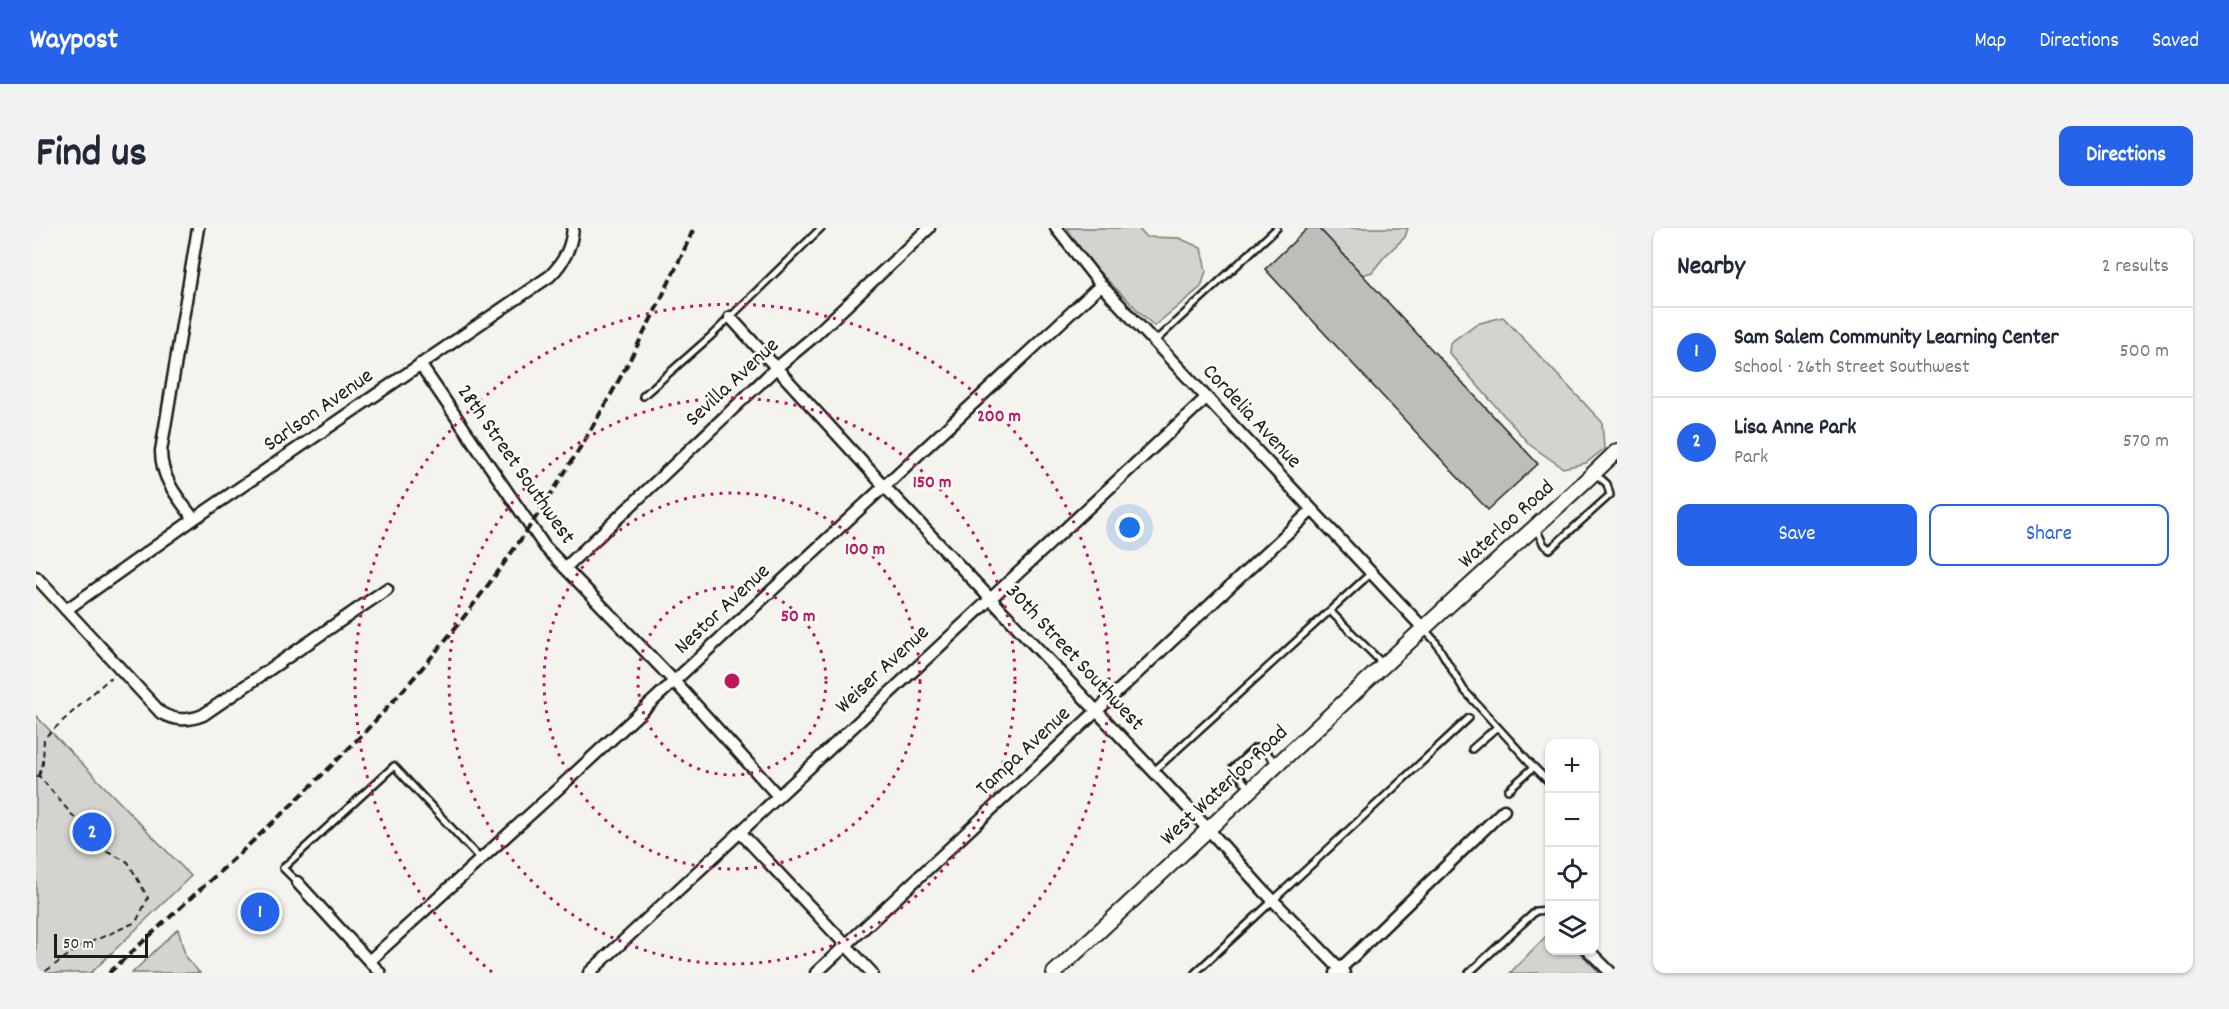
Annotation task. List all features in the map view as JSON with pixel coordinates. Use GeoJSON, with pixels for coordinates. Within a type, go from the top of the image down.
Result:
{"type":"FeatureCollection","features":[{"type":"Feature","properties":{"kind":"main road","name":"Waterloo Road"},"geometry":{"type":"LineString","coordinates":[[1423,628],[1617,451]]}},
{"type":"Feature","properties":{"kind":"main road","name":"West Waterloo Road"},"geometry":{"type":"LineString","coordinates":[[1054,973],[1423,628]]}},
{"type":"Feature","properties":{"kind":"street"},"geometry":{"type":"LineString","coordinates":[[194,519],[169,486],[163,472],[161,451],[198,228]]}},
{"type":"Feature","properties":{"kind":"street","name":"Sarlson Avenue"},"geometry":{"type":"LineString","coordinates":[[66,610],[194,519],[550,276],[558,268],[569,249],[573,228]]}},
{"type":"Feature","properties":{"kind":"street","name":"Sevilla Avenue"},"geometry":{"type":"LineString","coordinates":[[566,568],[929,228]]}},
{"type":"Feature","properties":{"kind":"street","name":"Cordelia Avenue"},"geometry":{"type":"LineString","coordinates":[[1056,228],[1101,285],[1423,628]]}},
{"type":"Feature","properties":{"kind":"street","name":"Nestor Avenue"},"geometry":{"type":"LineString","coordinates":[[369,961],[1101,285]]}},
{"type":"Feature","properties":{"kind":"street","name":"30th Street Southwest"},"geometry":{"type":"LineString","coordinates":[[730,317],[884,486],[1154,771],[1340,972]]}},
{"type":"Feature","properties":{"kind":"street","name":"28th Street Southwest"},"geometry":{"type":"LineString","coordinates":[[420,364],[540,540],[674,681],[778,796]]}},
{"type":"Feature","properties":{"kind":"street","name":"Weiser Avenue"},"geometry":{"type":"LineString","coordinates":[[589,973],[1206,398]]}},
{"type":"Feature","properties":{"kind":"street","name":"Tampa Avenue"},"geometry":{"type":"LineString","coordinates":[[816,973],[1312,510]]}},
{"type":"Feature","properties":{"kind":"street"},"geometry":{"type":"LineString","coordinates":[[36,577],[161,713],[170,718],[190,720],[203,715],[387,589]]}},
{"type":"Feature","properties":{"kind":"street"},"geometry":{"type":"LineString","coordinates":[[1340,972],[1504,810]]}},
{"type":"Feature","properties":{"kind":"street"},"geometry":{"type":"LineString","coordinates":[[741,832],[872,973]]}},
{"type":"Feature","properties":{"kind":"street"},"geometry":{"type":"LineString","coordinates":[[297,882],[380,973]]}},
{"type":"Feature","properties":{"kind":"street"},"geometry":{"type":"LineString","coordinates":[[1592,955],[1611,973]]}},
{"type":"Feature","properties":{"kind":"lane"},"geometry":{"type":"LineString","coordinates":[[643,396],[730,317],[821,228]]}},
{"type":"Feature","properties":{"kind":"lane"},"geometry":{"type":"LineString","coordinates":[[1154,342],[1277,228]]}},
{"type":"Feature","properties":{"kind":"lane"},"geometry":{"type":"LineString","coordinates":[[1535,528],[1544,545],[1550,549],[1610,495],[1606,484],[1595,473]]}},
{"type":"Feature","properties":{"kind":"lane"},"geometry":{"type":"LineString","coordinates":[[1154,771],[1371,573]]}},
{"type":"Feature","properties":{"kind":"lane"},"geometry":{"type":"LineString","coordinates":[[1330,610],[1384,665]]}},
{"type":"Feature","properties":{"kind":"lane"},"geometry":{"type":"LineString","coordinates":[[1423,628],[1435,641],[1464,690],[1545,778]]}},
{"type":"Feature","properties":{"kind":"lane"},"geometry":{"type":"LineString","coordinates":[[1194,973],[1468,718]]}},
{"type":"Feature","properties":{"kind":"lane"},"geometry":{"type":"LineString","coordinates":[[1472,749],[1497,727]]}},
{"type":"Feature","properties":{"kind":"lane"},"geometry":{"type":"LineString","coordinates":[[1251,790],[1233,768],[1244,756],[1255,748],[1264,750],[1278,765]]}},
{"type":"Feature","properties":{"kind":"lane"},"geometry":{"type":"LineString","coordinates":[[297,882],[283,868],[394,766],[481,860]]}},
{"type":"Feature","properties":{"kind":"lane"},"geometry":{"type":"LineString","coordinates":[[1508,790],[1534,767]]}},
{"type":"Feature","properties":{"kind":"lane"},"geometry":{"type":"LineString","coordinates":[[1469,973],[1536,911],[1545,910]]}},
{"type":"Feature","properties":{"kind":"path"},"geometry":{"type":"LineString","coordinates":[[43,973],[80,947],[136,922],[148,898],[129,862],[101,849],[38,776],[43,763],[44,738],[120,669]]}},
{"type":"Feature","properties":{"kind":"shaded area"},"geometry":{"type":"Polygon","coordinates":[[[1067,228],[1138,228],[1146,237],[1179,238],[1201,248],[1206,271],[1201,287],[1154,326],[1089,262],[1067,228]]]}},
{"type":"Feature","properties":{"kind":"shaded area"},"geometry":{"type":"Polygon","coordinates":[[[1319,228],[1408,228],[1405,237],[1372,272],[1362,275],[1319,228]]]}},
{"type":"Feature","properties":{"kind":"shaded area"},"geometry":{"type":"Polygon","coordinates":[[[1503,317],[1602,422],[1604,449],[1586,463],[1563,468],[1530,445],[1449,353],[1450,343],[1476,324],[1503,317]]]}},
{"type":"Feature","properties":{"kind":"shaded area"},"geometry":{"type":"Polygon","coordinates":[[[36,716],[191,876],[91,973],[36,973],[36,716]]]}},
{"type":"Feature","properties":{"kind":"shaded area"},"geometry":{"type":"Polygon","coordinates":[[[178,929],[186,958],[200,973],[132,973],[178,929]]]}},
{"type":"Feature","properties":{"kind":"shaded area"},"geometry":{"type":"Polygon","coordinates":[[[1545,937],[1545,955],[1582,955],[1600,973],[1510,973],[1545,937]]]}},
{"type":"Feature","properties":{"kind":"building"},"geometry":{"type":"Polygon","coordinates":[[[1308,228],[1319,228],[1538,464],[1488,510],[1265,269],[1308,228]]]}},
{"type":"Feature","properties":{"kind":"railway"},"geometry":{"type":"LineString","coordinates":[[109,973],[324,773],[407,686],[456,626],[503,564],[588,435],[626,367],[694,228]]}},
{"type":"Feature","properties":{"kind":"place","name":"Lisa Anne Park"},"geometry":{"type":"Point","coordinates":[92,832]}},
{"type":"Feature","properties":{"kind":"place","name":"Sam Salem Community Learning Center"},"geometry":{"type":"Point","coordinates":[260,912]}}]}
